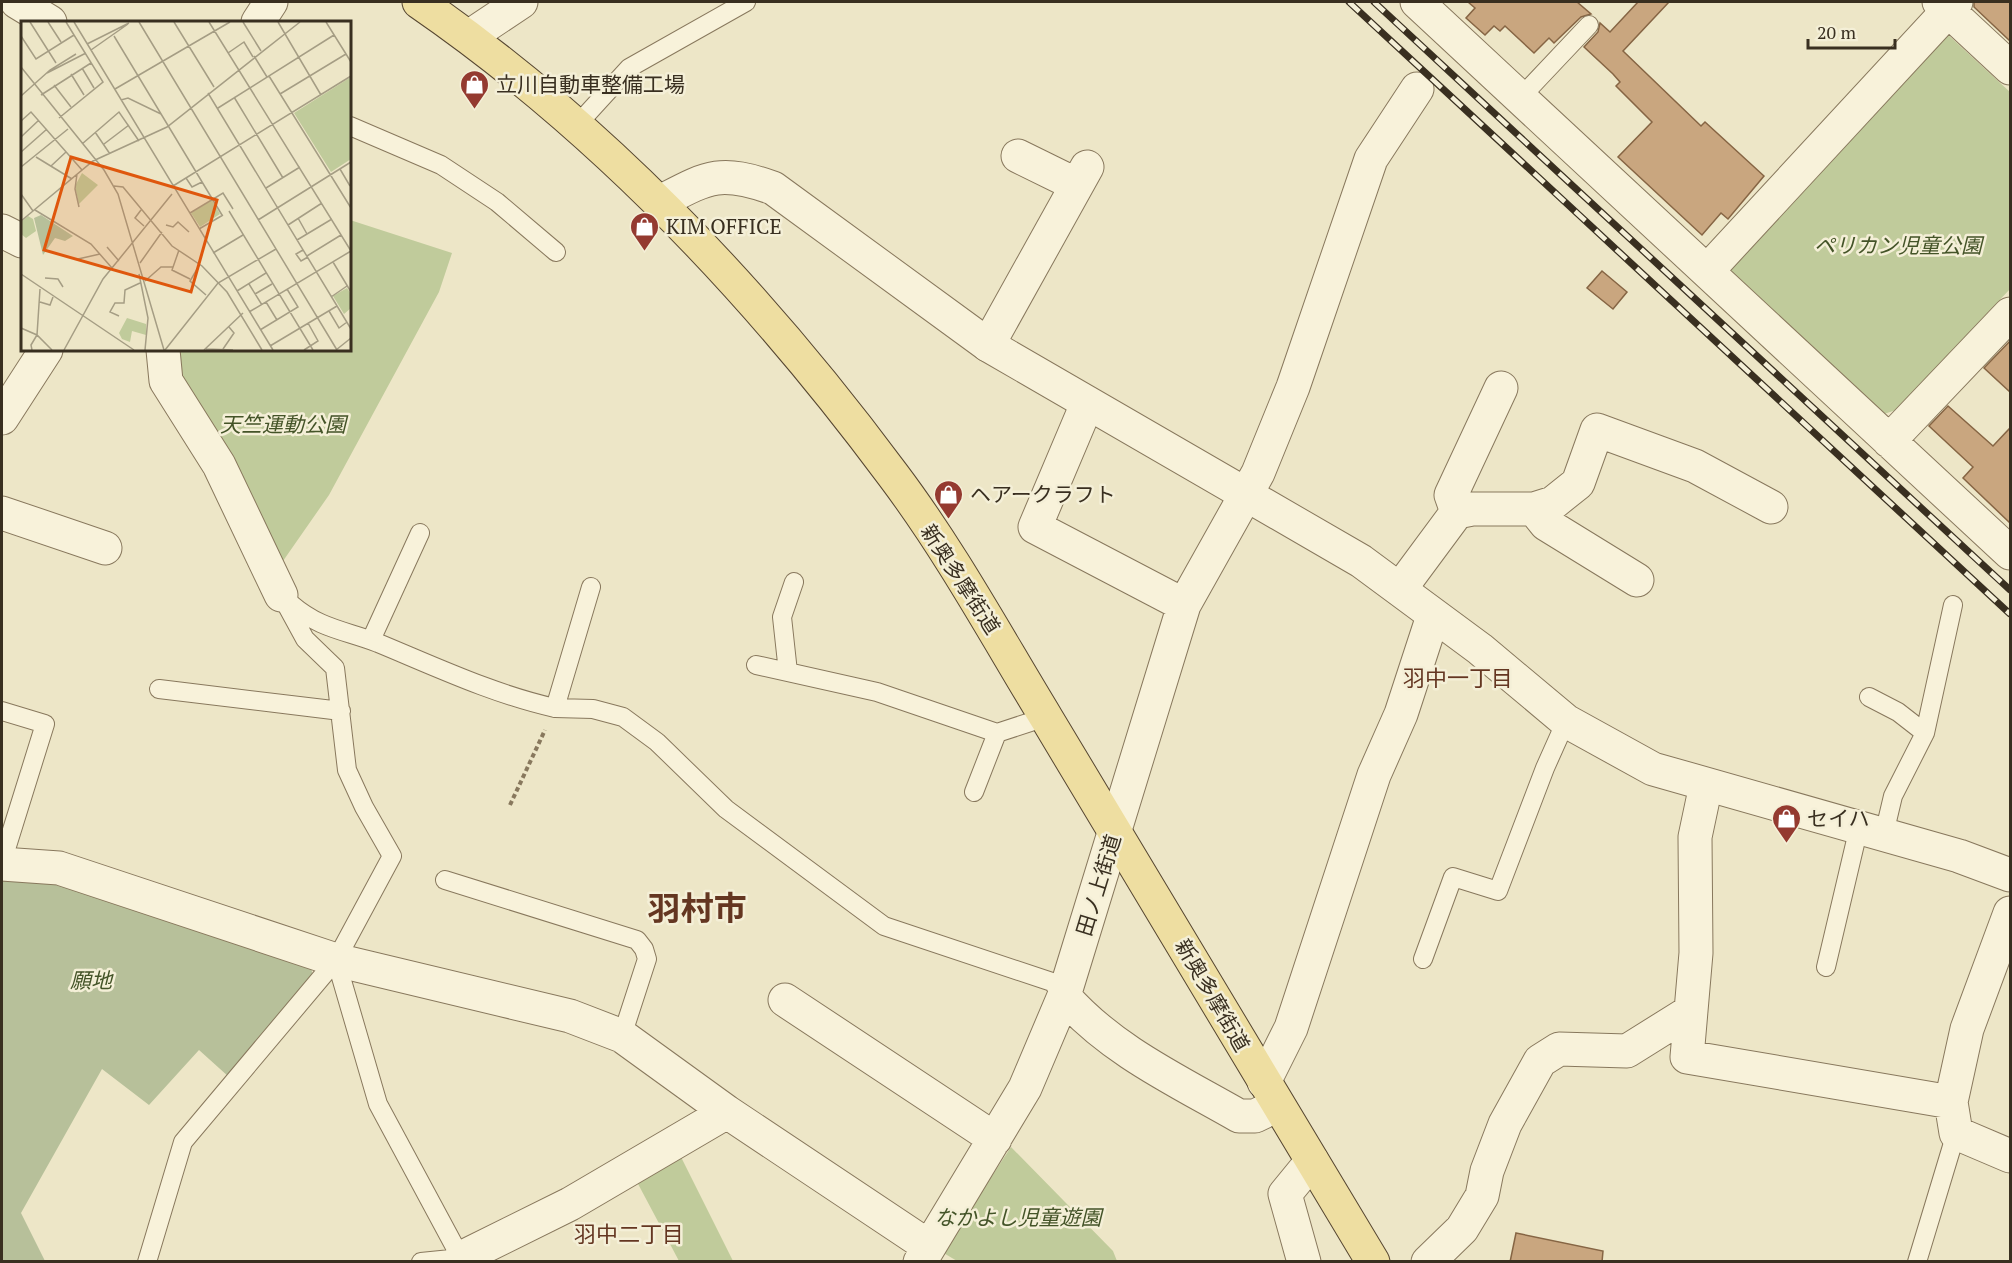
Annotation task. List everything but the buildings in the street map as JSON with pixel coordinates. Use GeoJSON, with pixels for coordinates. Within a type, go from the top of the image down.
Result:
{"type":"FeatureCollection","features":[{"type":"Feature","properties":{"kind":"main road","name":"新奥多摩街道"},"geometry":{"type":"LineString","coordinates":[[419,2],[470,36],[576,126],[660,202],[816,375],[896,478],[974,594],[1373,1262]]}},
{"type":"Feature","properties":{"kind":"street"},"geometry":{"type":"LineString","coordinates":[[17,2],[48,21]]}},
{"type":"Feature","properties":{"kind":"street"},"geometry":{"type":"LineString","coordinates":[[259,21],[271,2]]}},
{"type":"Feature","properties":{"kind":"street"},"geometry":{"type":"LineString","coordinates":[[470,36],[521,2]]}},
{"type":"Feature","properties":{"kind":"street"},"geometry":{"type":"LineString","coordinates":[[1417,2],[2010,553]]}},
{"type":"Feature","properties":{"kind":"street"},"geometry":{"type":"LineString","coordinates":[[1708,270],[1948,4],[2010,68]]}},
{"type":"Feature","properties":{"kind":"street","name":"田ノ上街道"},"geometry":{"type":"LineString","coordinates":[[924,1254],[1025,1088],[1064,996],[1184,605],[1244,494],[1258,473],[1293,387],[1371,159],[1417,89]]}},
{"type":"Feature","properties":{"kind":"street"},"geometry":{"type":"LineString","coordinates":[[988,345],[1082,176],[1018,156]]}},
{"type":"Feature","properties":{"kind":"street"},"geometry":{"type":"LineString","coordinates":[[660,202],[705,178],[717,176],[742,177],[773,188],[988,345],[1361,561],[1480,650],[1566,722],[1653,769],[1959,856],[2010,875]]}},
{"type":"Feature","properties":{"kind":"street"},"geometry":{"type":"LineString","coordinates":[[2,231],[21,240]]}},
{"type":"Feature","properties":{"kind":"street"},"geometry":{"type":"LineString","coordinates":[[1889,441],[2007,325]]}},
{"type":"Feature","properties":{"kind":"street"},"geometry":{"type":"LineString","coordinates":[[2,418],[45,351]]}},
{"type":"Feature","properties":{"kind":"street"},"geometry":{"type":"LineString","coordinates":[[162,351],[166,381],[219,465],[280,595]]}},
{"type":"Feature","properties":{"kind":"street"},"geometry":{"type":"LineString","coordinates":[[1457,512],[1451,495],[1501,388]]}},
{"type":"Feature","properties":{"kind":"street"},"geometry":{"type":"LineString","coordinates":[[1087,404],[1035,527],[1184,605]]}},
{"type":"Feature","properties":{"kind":"street"},"geometry":{"type":"LineString","coordinates":[[1400,589],[1457,512],[1472,509],[1534,509],[1553,503],[1578,483],[1597,430],[1695,466],[1771,507]]}},
{"type":"Feature","properties":{"kind":"street"},"geometry":{"type":"LineString","coordinates":[[1534,509],[1546,524],[1637,580]]}},
{"type":"Feature","properties":{"kind":"street"},"geometry":{"type":"LineString","coordinates":[[2,513],[105,548]]}},
{"type":"Feature","properties":{"kind":"street"},"geometry":{"type":"LineString","coordinates":[[1064,996],[1082,1017],[1119,1046],[1239,1116],[1254,1116],[1271,1093],[1374,775],[1401,714],[1433,615]]}},
{"type":"Feature","properties":{"kind":"street"},"geometry":{"type":"LineString","coordinates":[[1706,785],[1695,837],[1696,953],[1688,1057],[1950,1102]]}},
{"type":"Feature","properties":{"kind":"street"},"geometry":{"type":"LineString","coordinates":[[2,863],[59,868],[336,960],[570,1016],[622,1036],[924,1254]]}},
{"type":"Feature","properties":{"kind":"street"},"geometry":{"type":"LineString","coordinates":[[2010,913],[1967,1029],[1950,1102],[1956,1133],[2010,1156]]}},
{"type":"Feature","properties":{"kind":"street"},"geometry":{"type":"LineString","coordinates":[[785,1000],[994,1139]]}},
{"type":"Feature","properties":{"kind":"street"},"geometry":{"type":"LineString","coordinates":[[1428,1262],[1462,1229],[1482,1196],[1487,1171],[1505,1124],[1540,1061],[1559,1049],[1627,1051],[1691,1011]]}},
{"type":"Feature","properties":{"kind":"street"},"geometry":{"type":"LineString","coordinates":[[462,1260],[570,1204],[727,1112]]}},
{"type":"Feature","properties":{"kind":"street"},"geometry":{"type":"LineString","coordinates":[[1304,1262],[1285,1194],[1312,1161]]}},
{"type":"Feature","properties":{"kind":"lane"},"geometry":{"type":"LineString","coordinates":[[576,126],[629,68],[746,2]]}},
{"type":"Feature","properties":{"kind":"lane"},"geometry":{"type":"LineString","coordinates":[[1521,98],[1589,25]]}},
{"type":"Feature","properties":{"kind":"lane"},"geometry":{"type":"LineString","coordinates":[[351,126],[441,165],[497,202],[556,252]]}},
{"type":"Feature","properties":{"kind":"lane"},"geometry":{"type":"LineString","coordinates":[[371,640],[420,533]]}},
{"type":"Feature","properties":{"kind":"lane"},"geometry":{"type":"LineString","coordinates":[[788,672],[782,617],[794,582]]}},
{"type":"Feature","properties":{"kind":"lane"},"geometry":{"type":"LineString","coordinates":[[555,708],[591,587]]}},
{"type":"Feature","properties":{"kind":"lane"},"geometry":{"type":"LineString","coordinates":[[280,595],[308,619],[371,640],[519,700],[555,708],[593,709],[623,717],[657,742],[726,810],[884,926],[1052,982],[1064,996]]}},
{"type":"Feature","properties":{"kind":"lane"},"geometry":{"type":"LineString","coordinates":[[147,1262],[183,1142],[336,960],[392,856],[364,807],[347,770],[335,668],[305,639],[280,595]]}},
{"type":"Feature","properties":{"kind":"lane"},"geometry":{"type":"LineString","coordinates":[[1826,967],[1871,831],[1893,796],[1925,733],[1953,605]]}},
{"type":"Feature","properties":{"kind":"lane"},"geometry":{"type":"LineString","coordinates":[[756,665],[877,692],[998,733],[1046,717]]}},
{"type":"Feature","properties":{"kind":"lane"},"geometry":{"type":"LineString","coordinates":[[159,689],[341,711]]}},
{"type":"Feature","properties":{"kind":"lane"},"geometry":{"type":"LineString","coordinates":[[1869,697],[1898,712],[1925,733]]}},
{"type":"Feature","properties":{"kind":"lane"},"geometry":{"type":"LineString","coordinates":[[2,711],[45,724],[2,863]]}},
{"type":"Feature","properties":{"kind":"lane"},"geometry":{"type":"LineString","coordinates":[[1423,958],[1453,877],[1498,891],[1545,768],[1566,722]]}},
{"type":"Feature","properties":{"kind":"lane"},"geometry":{"type":"LineString","coordinates":[[974,792],[998,733]]}},
{"type":"Feature","properties":{"kind":"lane"},"geometry":{"type":"LineString","coordinates":[[445,880],[638,940],[647,959],[622,1036]]}},
{"type":"Feature","properties":{"kind":"lane"},"geometry":{"type":"LineString","coordinates":[[336,960],[361,1053],[378,1104],[462,1260],[421,1262]]}},
{"type":"Feature","properties":{"kind":"lane"},"geometry":{"type":"LineString","coordinates":[[1917,1262],[1956,1133]]}},
{"type":"Feature","properties":{"kind":"path"},"geometry":{"type":"LineString","coordinates":[[510,805],[555,708]]}},
{"type":"Feature","properties":{"kind":"green space","name":"ペリカン児童公園"},"geometry":{"type":"Polygon","coordinates":[[[1945,32],[2010,92],[2010,289],[1896,410],[1881,415],[1732,277],[1729,260],[1945,32]]]}},
{"type":"Feature","properties":{"kind":"green space","name":"天竺運動公園"},"geometry":{"type":"Polygon","coordinates":[[[351,220],[452,253],[439,292],[329,495],[283,561],[262,521],[219,465],[168,351],[351,351],[351,220]]]}},
{"type":"Feature","properties":{"kind":"green space","name":"願地"},"geometry":{"type":"Polygon","coordinates":[[[2,870],[59,873],[311,965],[313,980],[229,1077],[199,1050],[149,1105],[102,1069],[21,1213],[45,1261],[2,1262],[2,870]]]}},
{"type":"Feature","properties":{"kind":"green space","name":"なかよし児童遊園"},"geometry":{"type":"Polygon","coordinates":[[[1011,1147],[1113,1251],[1117,1261],[957,1261],[942,1252],[1011,1147]]]}},
{"type":"Feature","properties":{"kind":"green space"},"geometry":{"type":"Polygon","coordinates":[[[681,1157],[733,1261],[679,1261],[637,1182],[681,1157]]]}},
{"type":"Feature","properties":{"kind":"railway"},"geometry":{"type":"LineString","coordinates":[[1349,2],[2010,614]]}},
{"type":"Feature","properties":{"kind":"railway"},"geometry":{"type":"LineString","coordinates":[[1374,2],[2010,590]]}},
{"type":"Feature","properties":{"kind":"place","name":"立川自動車整備工場"},"geometry":{"type":"Point","coordinates":[475,110]}},
{"type":"Feature","properties":{"kind":"place","name":"KIM OFFICE"},"geometry":{"type":"Point","coordinates":[645,252]}},
{"type":"Feature","properties":{"kind":"place","name":"ヘアークラフト"},"geometry":{"type":"Point","coordinates":[949,520]}},
{"type":"Feature","properties":{"kind":"place","name":"セイハ"},"geometry":{"type":"Point","coordinates":[1786,844]}},
{"type":"Feature","properties":{"kind":"district","name":"羽中一丁目"},"geometry":{"type":"Point","coordinates":[1458,677]}},
{"type":"Feature","properties":{"kind":"district","name":"羽村市"},"geometry":{"type":"Point","coordinates":[697,907]}},
{"type":"Feature","properties":{"kind":"district","name":"羽中二丁目"},"geometry":{"type":"Point","coordinates":[629,1233]}}]}
